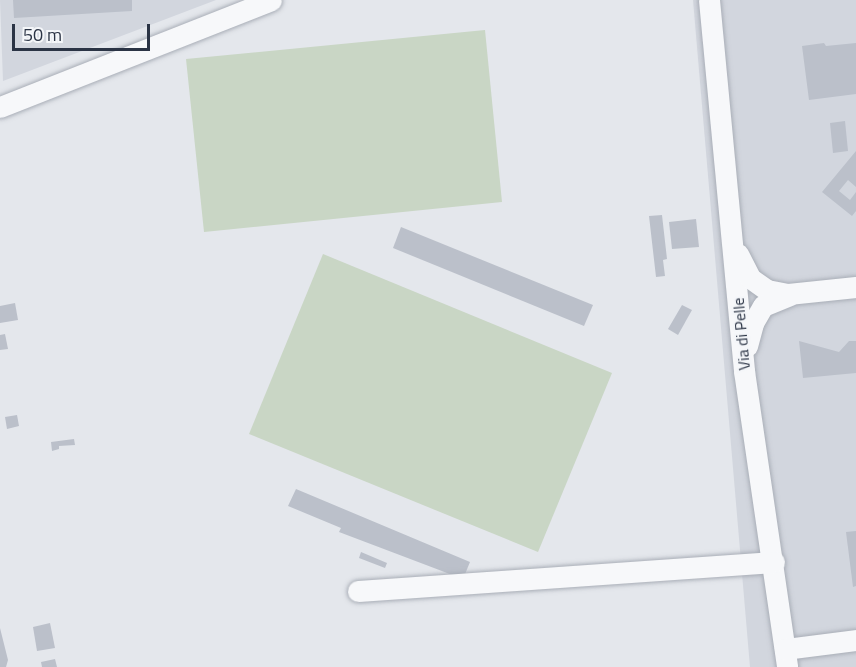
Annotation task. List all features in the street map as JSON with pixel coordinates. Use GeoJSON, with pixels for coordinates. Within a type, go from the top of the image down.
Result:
{"type":"FeatureCollection","features":[{"type":"Feature","properties":{"kind":"street"},"geometry":{"type":"LineString","coordinates":[[0,107],[271,0]]}},
{"type":"Feature","properties":{"kind":"street","name":"Via di Pelle"},"geometry":{"type":"LineString","coordinates":[[709,0],[744,371],[774,562],[786,658]]}},
{"type":"Feature","properties":{"kind":"street"},"geometry":{"type":"LineString","coordinates":[[731,221],[738,256],[750,278],[767,290],[797,293],[856,287]]}},
{"type":"Feature","properties":{"kind":"street"},"geometry":{"type":"LineString","coordinates":[[744,371],[756,315],[769,302],[797,293]]}},
{"type":"Feature","properties":{"kind":"street"},"geometry":{"type":"LineString","coordinates":[[358,591],[774,562]]}},
{"type":"Feature","properties":{"kind":"street"},"geometry":{"type":"LineString","coordinates":[[786,658],[856,640]]}},
{"type":"Feature","properties":{"kind":"shaded area"},"geometry":{"type":"Polygon","coordinates":[[[0,0],[216,0],[3,81],[0,0]]]}},
{"type":"Feature","properties":{"kind":"shaded area"},"geometry":{"type":"Polygon","coordinates":[[[693,0],[856,0],[856,667],[750,667],[693,0]]]}},
{"type":"Feature","properties":{"kind":"green space"},"geometry":{"type":"Polygon","coordinates":[[[485,30],[502,202],[204,232],[186,59],[485,30]]]}},
{"type":"Feature","properties":{"kind":"green space"},"geometry":{"type":"Polygon","coordinates":[[[323,254],[612,373],[538,552],[249,434],[323,254]]]}},
{"type":"Feature","properties":{"kind":"building"},"geometry":{"type":"Polygon","coordinates":[[[13,0],[132,0],[132,11],[14,18],[13,0]]]}},
{"type":"Feature","properties":{"kind":"building"},"geometry":{"type":"Polygon","coordinates":[[[824,43],[826,46],[856,43],[856,94],[809,100],[802,46],[824,43]]]}},
{"type":"Feature","properties":{"kind":"building"},"geometry":{"type":"Polygon","coordinates":[[[845,121],[848,151],[833,153],[830,123],[845,121]]]}},
{"type":"Feature","properties":{"kind":"building"},"geometry":{"type":"Polygon","coordinates":[[[856,151],[856,187],[848,180],[839,191],[850,200],[856,192],[856,211],[852,216],[822,192],[856,151]]]}},
{"type":"Feature","properties":{"kind":"building"},"geometry":{"type":"Polygon","coordinates":[[[662,215],[667,259],[663,260],[665,276],[656,277],[649,216],[662,215]]]}},
{"type":"Feature","properties":{"kind":"building"},"geometry":{"type":"Polygon","coordinates":[[[696,219],[699,247],[672,249],[669,222],[696,219]]]}},
{"type":"Feature","properties":{"kind":"building"},"geometry":{"type":"Polygon","coordinates":[[[401,227],[593,305],[584,326],[393,248],[401,227]]]}},
{"type":"Feature","properties":{"kind":"building"},"geometry":{"type":"Polygon","coordinates":[[[15,303],[18,320],[0,323],[0,306],[15,303]]]}},
{"type":"Feature","properties":{"kind":"building"},"geometry":{"type":"Polygon","coordinates":[[[682,305],[692,310],[678,335],[668,329],[682,305]]]}},
{"type":"Feature","properties":{"kind":"building"},"geometry":{"type":"Polygon","coordinates":[[[5,334],[8,349],[0,350],[0,335],[5,334]]]}},
{"type":"Feature","properties":{"kind":"building"},"geometry":{"type":"Polygon","coordinates":[[[799,341],[839,352],[849,341],[856,341],[856,373],[803,378],[799,341]]]}},
{"type":"Feature","properties":{"kind":"building"},"geometry":{"type":"Polygon","coordinates":[[[17,415],[19,426],[7,429],[5,417],[17,415]]]}},
{"type":"Feature","properties":{"kind":"building"},"geometry":{"type":"Polygon","coordinates":[[[74,439],[75,445],[59,446],[59,449],[52,451],[51,442],[74,439]]]}},
{"type":"Feature","properties":{"kind":"building"},"geometry":{"type":"Polygon","coordinates":[[[296,489],[470,562],[463,579],[339,532],[341,528],[288,506],[296,489]]]}},
{"type":"Feature","properties":{"kind":"building"},"geometry":{"type":"Polygon","coordinates":[[[856,531],[856,586],[853,587],[846,532],[856,531]]]}},
{"type":"Feature","properties":{"kind":"building"},"geometry":{"type":"Polygon","coordinates":[[[361,552],[387,563],[385,568],[359,558],[361,552]]]}},
{"type":"Feature","properties":{"kind":"building"},"geometry":{"type":"Polygon","coordinates":[[[50,623],[55,648],[37,651],[33,627],[50,623]]]}},
{"type":"Feature","properties":{"kind":"building"},"geometry":{"type":"Polygon","coordinates":[[[0,628],[8,660],[6,667],[0,667],[0,628]]]}},
{"type":"Feature","properties":{"kind":"building"},"geometry":{"type":"Polygon","coordinates":[[[55,659],[57,667],[42,667],[41,662],[55,659]]]}}]}
